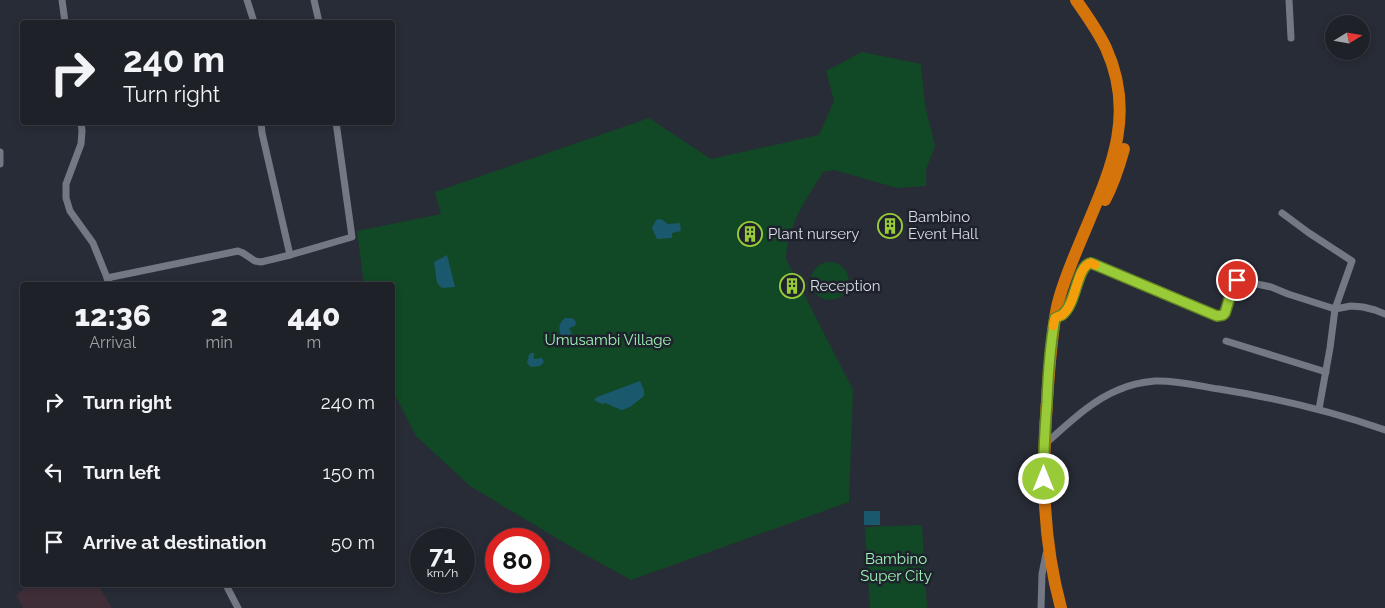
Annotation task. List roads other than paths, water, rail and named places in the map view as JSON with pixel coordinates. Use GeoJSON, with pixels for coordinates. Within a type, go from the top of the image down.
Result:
{"type":"FeatureCollection","features":[{"type":"Feature","properties":{"kind":"highway"},"geometry":{"type":"LineString","coordinates":[[1060,608],[1048,543],[1044,507],[1044,445],[1052,335],[1064,280],[1112,162],[1118,139],[1120,119],[1120,101],[1112,64],[1095,28],[1076,0]]}},
{"type":"Feature","properties":{"kind":"highway"},"geometry":{"type":"LineString","coordinates":[[1080,241],[1103,205],[1112,186],[1121,160],[1127,128],[1128,104],[1125,83],[1113,46],[1101,22],[1085,0]]}},
{"type":"Feature","properties":{"kind":"street"},"geometry":{"type":"LineString","coordinates":[[62,0],[65,20]]}},
{"type":"Feature","properties":{"kind":"street"},"geometry":{"type":"LineString","coordinates":[[247,0],[253,20]]}},
{"type":"Feature","properties":{"kind":"street"},"geometry":{"type":"LineString","coordinates":[[314,0],[319,20]]}},
{"type":"Feature","properties":{"kind":"street"},"geometry":{"type":"LineString","coordinates":[[1289,0],[1291,38]]}},
{"type":"Feature","properties":{"kind":"street"},"geometry":{"type":"LineString","coordinates":[[81,125],[80,144],[66,184],[66,198],[70,211],[93,243],[109,281],[238,251],[258,262],[352,237],[336,125]]}},
{"type":"Feature","properties":{"kind":"street"},"geometry":{"type":"LineString","coordinates":[[262,125],[290,255]]}},
{"type":"Feature","properties":{"kind":"street"},"geometry":{"type":"LineString","coordinates":[[0,152],[0,164]]}},
{"type":"Feature","properties":{"kind":"street"},"geometry":{"type":"LineString","coordinates":[[1282,212],[1309,233],[1352,261],[1336,309],[1319,409]]}},
{"type":"Feature","properties":{"kind":"street"},"geometry":{"type":"LineString","coordinates":[[1055,318],[1063,315],[1070,305],[1082,271],[1086,265],[1091,263],[1217,316],[1225,313],[1234,283],[1237,280],[1271,286],[1288,294],[1336,309],[1351,306],[1363,307],[1385,314]]}},
{"type":"Feature","properties":{"kind":"street"},"geometry":{"type":"LineString","coordinates":[[1226,342],[1326,372]]}},
{"type":"Feature","properties":{"kind":"street"},"geometry":{"type":"LineString","coordinates":[[1044,445],[1101,398],[1119,389],[1153,381],[1169,381],[1232,391],[1319,409],[1385,430]]}},
{"type":"Feature","properties":{"kind":"street"},"geometry":{"type":"LineString","coordinates":[[1041,608],[1042,574],[1048,543]]}},
{"type":"Feature","properties":{"kind":"street"},"geometry":{"type":"LineString","coordinates":[[227,587],[238,608]]}},
{"type":"Feature","properties":{"kind":"water"},"geometry":{"type":"Polygon","coordinates":[[[661,219],[668,224],[680,223],[681,231],[672,233],[672,238],[657,239],[652,228],[656,220],[661,219]]]}},
{"type":"Feature","properties":{"kind":"water"},"geometry":{"type":"Polygon","coordinates":[[[447,255],[455,287],[442,288],[437,283],[434,262],[447,255]]]}},
{"type":"Feature","properties":{"kind":"water"},"geometry":{"type":"Polygon","coordinates":[[[565,318],[571,318],[576,323],[575,326],[569,328],[573,336],[570,344],[564,345],[561,343],[560,324],[565,318]]]}},
{"type":"Feature","properties":{"kind":"water"},"geometry":{"type":"Polygon","coordinates":[[[531,353],[534,353],[534,359],[542,358],[544,362],[540,366],[531,367],[527,363],[531,353]]]}},
{"type":"Feature","properties":{"kind":"water"},"geometry":{"type":"Polygon","coordinates":[[[640,381],[644,390],[644,396],[630,407],[622,410],[594,400],[597,397],[640,381]]]}},
{"type":"Feature","properties":{"kind":"water"},"geometry":{"type":"Polygon","coordinates":[[[864,511],[880,511],[880,525],[864,525],[864,511]]]}},
{"type":"Feature","properties":{"kind":"place","name":"Bambino Event Hall"},"geometry":{"type":"Point","coordinates":[890,226]}},
{"type":"Feature","properties":{"kind":"place","name":"Plant nursery"},"geometry":{"type":"Point","coordinates":[750,234]}},
{"type":"Feature","properties":{"kind":"place","name":"Reception"},"geometry":{"type":"Point","coordinates":[792,286]}},
{"type":"Feature","properties":{"kind":"park label","name":"Umusambi Village"},"geometry":{"type":"Point","coordinates":[608,340]}},
{"type":"Feature","properties":{"kind":"park label","name":"Bambino Super City"},"geometry":{"type":"Point","coordinates":[896,568]}}]}
